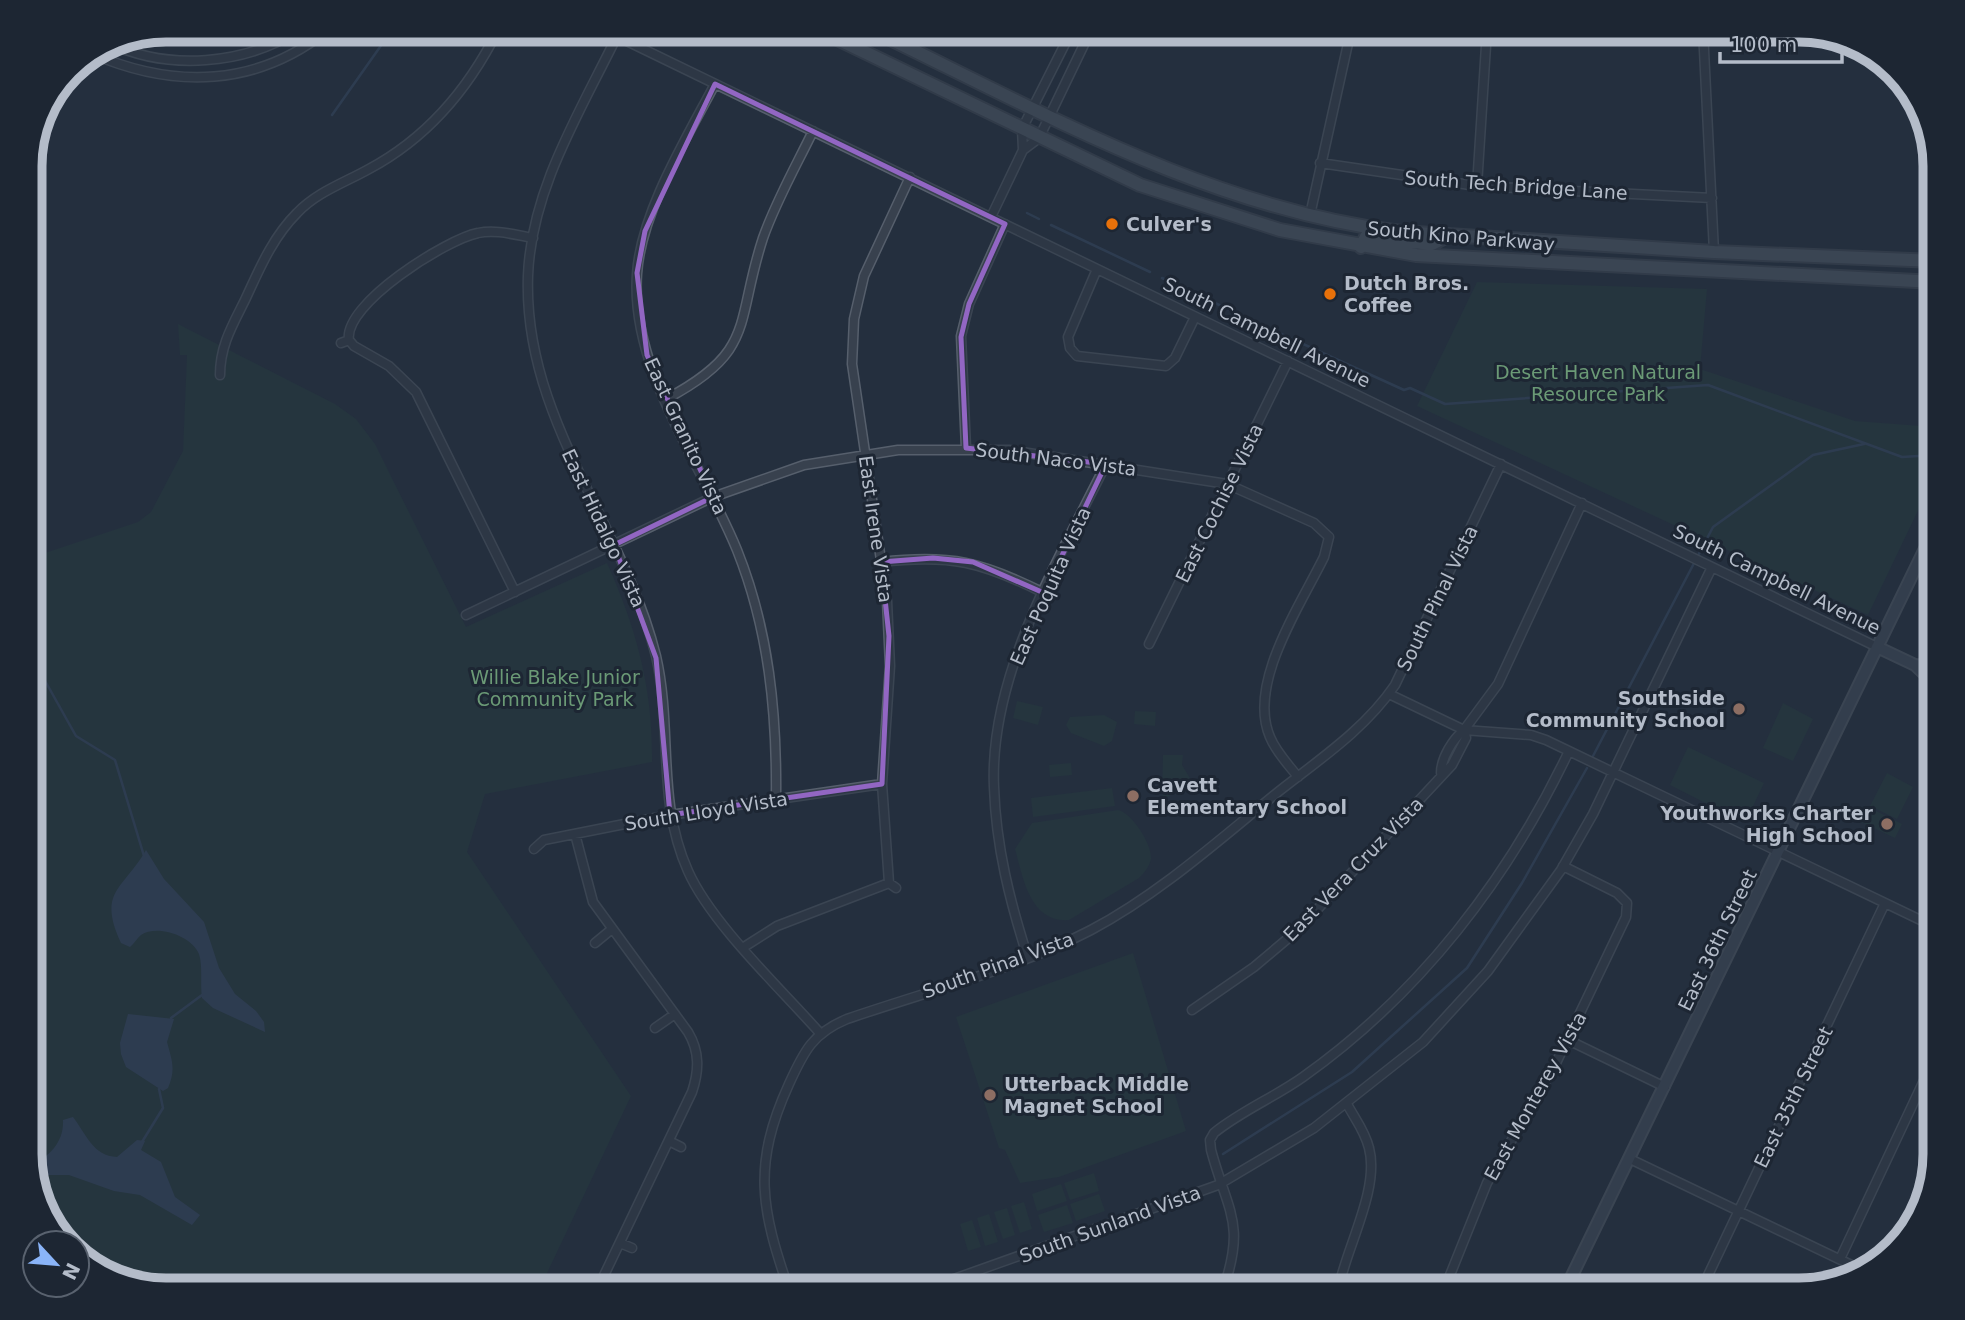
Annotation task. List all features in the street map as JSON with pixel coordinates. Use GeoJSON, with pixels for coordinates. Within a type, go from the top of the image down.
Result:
{"type":"FeatureCollection","features":[{"type":"Feature","properties":{"kind":"main road","name":"South Kino Parkway"},"geometry":{"type":"LineString","coordinates":[[843,42],[1140,185],[1186,202],[1280,230],[1361,247],[1449,257],[1923,281]]}},
{"type":"Feature","properties":{"kind":"main road","name":"South Kino Parkway"},"geometry":{"type":"LineString","coordinates":[[897,42],[1032,108],[1186,177],[1310,215],[1376,229],[1450,235],[1714,252],[1923,261]]}},
{"type":"Feature","properties":{"kind":"main road"},"geometry":{"type":"LineString","coordinates":[[1361,247],[1366,237],[1432,244],[1450,235]]}},
{"type":"Feature","properties":{"kind":"main road","name":"East 36th Street"},"geometry":{"type":"LineString","coordinates":[[1571,1278],[1923,553]]}},
{"type":"Feature","properties":{"kind":"main road","name":"South Campbell Avenue"},"geometry":{"type":"LineString","coordinates":[[1877,647],[1915,665],[1923,673]]}},
{"type":"Feature","properties":{"kind":"main road","name":"South Campbell Avenue"},"geometry":{"type":"LineString","coordinates":[[1915,665],[1923,666]]}},
{"type":"Feature","properties":{"kind":"street"},"geometry":{"type":"LineString","coordinates":[[127,49],[157,58],[194,60],[263,48],[275,42]]}},
{"type":"Feature","properties":{"kind":"street"},"geometry":{"type":"LineString","coordinates":[[105,59],[139,72],[160,76],[213,77],[278,61],[309,42]]}},
{"type":"Feature","properties":{"kind":"street"},"geometry":{"type":"LineString","coordinates":[[220,375],[224,342],[267,254],[288,222],[320,194],[386,159],[433,122],[472,76],[491,42]]}},
{"type":"Feature","properties":{"kind":"street","name":"East Hidalgo Vista"},"geometry":{"type":"LineString","coordinates":[[614,42],[553,169],[533,238],[528,301],[537,368],[554,420],[634,589],[656,658],[664,718],[670,815],[676,840],[697,890],[820,1032]]}},
{"type":"Feature","properties":{"kind":"street","name":"South Campbell Avenue"},"geometry":{"type":"LineString","coordinates":[[629,42],[1877,647]]}},
{"type":"Feature","properties":{"kind":"street"},"geometry":{"type":"LineString","coordinates":[[1023,150],[1022,129],[1066,42]]}},
{"type":"Feature","properties":{"kind":"street"},"geometry":{"type":"LineString","coordinates":[[991,217],[1023,150],[1039,138],[1085,42]]}},
{"type":"Feature","properties":{"kind":"street"},"geometry":{"type":"LineString","coordinates":[[1310,215],[1348,42]]}},
{"type":"Feature","properties":{"kind":"street"},"geometry":{"type":"LineString","coordinates":[[1477,186],[1486,42]]}},
{"type":"Feature","properties":{"kind":"street"},"geometry":{"type":"LineString","coordinates":[[1704,42],[1714,252]]}},
{"type":"Feature","properties":{"kind":"street","name":"East Granito Vista"},"geometry":{"type":"LineString","coordinates":[[715,84],[645,231],[637,273],[638,312],[647,355],[742,564],[762,632],[777,736],[776,799]]}},
{"type":"Feature","properties":{"kind":"street"},"geometry":{"type":"LineString","coordinates":[[666,399],[707,374],[730,350],[740,332],[764,235],[813,131]]}},
{"type":"Feature","properties":{"kind":"street","name":"South Tech Bridge Lane"},"geometry":{"type":"LineString","coordinates":[[1320,163],[1477,186],[1712,198]]}},
{"type":"Feature","properties":{"kind":"street","name":"East Irene Vista"},"geometry":{"type":"LineString","coordinates":[[744,947],[777,926],[893,886],[882,784],[890,666],[881,562],[852,364],[857,300],[874,251],[909,177]]}},
{"type":"Feature","properties":{"kind":"street"},"geometry":{"type":"LineString","coordinates":[[966,448],[961,336],[969,304],[1005,224]]}},
{"type":"Feature","properties":{"kind":"street"},"geometry":{"type":"LineString","coordinates":[[515,592],[421,400],[389,366],[345,342],[354,320],[378,291],[460,239],[492,231],[533,238]]}},
{"type":"Feature","properties":{"kind":"street"},"geometry":{"type":"LineString","coordinates":[[1097,269],[1065,350],[1082,357],[1161,368],[1175,358],[1195,317]]}},
{"type":"Feature","properties":{"kind":"street","name":"East Cochise Vista"},"geometry":{"type":"LineString","coordinates":[[1149,644],[1288,361]]}},
{"type":"Feature","properties":{"kind":"street","name":"South Naco Vista"},"geometry":{"type":"LineString","coordinates":[[466,615],[713,497],[804,466],[866,454],[966,448],[1009,450],[1227,484],[1314,523],[1333,536],[1265,682],[1264,716],[1269,735],[1298,777]]}},
{"type":"Feature","properties":{"kind":"street","name":"East Poquita Vista"},"geometry":{"type":"LineString","coordinates":[[1028,958],[1005,885],[995,808],[995,760],[1001,712],[1013,664],[1106,464]]}},
{"type":"Feature","properties":{"kind":"street","name":"South Pinal Vista"},"geometry":{"type":"LineString","coordinates":[[820,1032],[847,1018],[1028,958],[1093,929],[1133,904],[1349,735],[1389,694],[1501,464]]}},
{"type":"Feature","properties":{"kind":"street","name":"East Vera Cruz Vista"},"geometry":{"type":"LineString","coordinates":[[1192,1010],[1254,967],[1298,930],[1441,773],[1452,765],[1466,738],[1464,730],[1498,684],[1582,503]]}},
{"type":"Feature","properties":{"kind":"street"},"geometry":{"type":"LineString","coordinates":[[881,562],[933,558],[973,562],[1044,593]]}},
{"type":"Feature","properties":{"kind":"street","name":"South Sunland Vista"},"geometry":{"type":"LineString","coordinates":[[957,1278],[1219,1185],[1282,1148],[1347,1104],[1423,1042],[1462,1002],[1516,934],[1563,866],[1612,774],[1712,567]]}},
{"type":"Feature","properties":{"kind":"street"},"geometry":{"type":"LineString","coordinates":[[1389,694],[1464,730],[1531,735],[1569,751],[1923,922]]}},
{"type":"Feature","properties":{"kind":"street"},"geometry":{"type":"LineString","coordinates":[[1227,1278],[1235,1249],[1236,1228],[1219,1185],[1210,1140],[1214,1133],[1304,1076],[1362,1029],[1413,982],[1486,894],[1539,809],[1569,751]]}},
{"type":"Feature","properties":{"kind":"street","name":"South Lloyd Vista"},"geometry":{"type":"LineString","coordinates":[[534,849],[544,840],[670,815],[882,784]]}},
{"type":"Feature","properties":{"kind":"street"},"geometry":{"type":"LineString","coordinates":[[575,834],[588,891],[612,929],[694,1041],[698,1064],[692,1092],[603,1278]]}},
{"type":"Feature","properties":{"kind":"street","name":"East Monterey Vista"},"geometry":{"type":"LineString","coordinates":[[1448,1278],[1470,1220],[1496,1166],[1568,1040],[1626,917],[1627,903],[1617,893],[1563,866]]}},
{"type":"Feature","properties":{"kind":"street","name":"East 35th Street"},"geometry":{"type":"LineString","coordinates":[[1706,1278],[1885,903]]}},
{"type":"Feature","properties":{"kind":"street"},"geometry":{"type":"LineString","coordinates":[[595,943],[612,929]]}},
{"type":"Feature","properties":{"kind":"street"},"geometry":{"type":"LineString","coordinates":[[655,1028],[674,1014]]}},
{"type":"Feature","properties":{"kind":"street"},"geometry":{"type":"LineString","coordinates":[[785,1278],[766,1213],[765,1158],[779,1106],[798,1064],[820,1032]]}},
{"type":"Feature","properties":{"kind":"street"},"geometry":{"type":"LineString","coordinates":[[1568,1040],[1665,1087]]}},
{"type":"Feature","properties":{"kind":"street"},"geometry":{"type":"LineString","coordinates":[[1840,1259],[1923,1083]]}},
{"type":"Feature","properties":{"kind":"street"},"geometry":{"type":"LineString","coordinates":[[1342,1278],[1369,1189],[1372,1166],[1365,1135],[1347,1104]]}},
{"type":"Feature","properties":{"kind":"street"},"geometry":{"type":"LineString","coordinates":[[669,1141],[681,1147]]}},
{"type":"Feature","properties":{"kind":"street"},"geometry":{"type":"LineString","coordinates":[[1630,1159],[1853,1266]]}},
{"type":"Feature","properties":{"kind":"street"},"geometry":{"type":"LineString","coordinates":[[620,1243],[632,1248]]}},
{"type":"Feature","properties":{"kind":"highlighted area"},"geometry":{"type":"Polygon","coordinates":[[[715,84],[1005,224],[969,304],[961,337],[966,448],[1106,464],[1044,593],[973,562],[933,558],[881,562],[889,636],[882,784],[670,815],[656,658],[614,545],[713,497],[647,355],[637,273],[645,231],[715,84]]]}},
{"type":"Feature","properties":{"kind":"green space","name":"Desert Haven Natural Resource Park"},"geometry":{"type":"Polygon","coordinates":[[[1477,282],[1707,289],[1700,369],[1855,421],[1923,426],[1923,500],[1868,615],[1417,406],[1477,282]]]}},
{"type":"Feature","properties":{"kind":"green space","name":"Willie Blake Junior Community Park"},"geometry":{"type":"Polygon","coordinates":[[[178,324],[335,404],[356,419],[375,444],[466,627],[607,563],[618,588],[635,636],[646,685],[652,762],[485,794],[467,852],[631,1096],[545,1278],[149,1277],[118,1269],[97,1257],[91,1252],[91,1229],[67,1229],[51,1202],[42,1162],[42,554],[138,522],[151,512],[183,451],[187,355],[180,355],[178,324]]]}},
{"type":"Feature","properties":{"kind":"green space"},"geometry":{"type":"Polygon","coordinates":[[[1017,701],[1043,707],[1038,725],[1013,718],[1017,701]]]}},
{"type":"Feature","properties":{"kind":"green space"},"geometry":{"type":"Polygon","coordinates":[[[1783,703],[1813,719],[1793,761],[1763,748],[1783,703]]]}},
{"type":"Feature","properties":{"kind":"green space"},"geometry":{"type":"Polygon","coordinates":[[[1135,711],[1156,712],[1155,726],[1134,724],[1135,711]]]}},
{"type":"Feature","properties":{"kind":"green space"},"geometry":{"type":"Polygon","coordinates":[[[1104,715],[1117,722],[1112,741],[1104,746],[1071,733],[1066,725],[1070,717],[1104,715]]]}},
{"type":"Feature","properties":{"kind":"green space"},"geometry":{"type":"Polygon","coordinates":[[[1688,747],[1764,783],[1745,823],[1670,785],[1688,747]]]}},
{"type":"Feature","properties":{"kind":"green space"},"geometry":{"type":"Polygon","coordinates":[[[1163,755],[1183,755],[1182,765],[1191,780],[1165,799],[1162,795],[1163,755]]]}},
{"type":"Feature","properties":{"kind":"green space"},"geometry":{"type":"Polygon","coordinates":[[[1071,763],[1072,775],[1050,777],[1049,765],[1071,763]]]}},
{"type":"Feature","properties":{"kind":"green space"},"geometry":{"type":"Polygon","coordinates":[[[1887,773],[1913,787],[1897,819],[1870,806],[1887,773]]]}},
{"type":"Feature","properties":{"kind":"green space"},"geometry":{"type":"Polygon","coordinates":[[[1112,788],[1115,806],[1033,817],[1031,798],[1112,788]]]}},
{"type":"Feature","properties":{"kind":"green space"},"geometry":{"type":"Polygon","coordinates":[[[1868,807],[1902,824],[1895,838],[1861,822],[1868,807]]]}},
{"type":"Feature","properties":{"kind":"green space"},"geometry":{"type":"Polygon","coordinates":[[[1118,810],[1135,823],[1145,838],[1151,859],[1147,869],[1139,878],[1069,920],[1056,919],[1045,914],[1030,896],[1015,849],[1032,823],[1118,810]]]}},
{"type":"Feature","properties":{"kind":"green space"},"geometry":{"type":"Polygon","coordinates":[[[1133,953],[1186,1131],[1059,1177],[1020,1183],[1005,1150],[999,1148],[956,1017],[1133,953]]]}},
{"type":"Feature","properties":{"kind":"green space"},"geometry":{"type":"Polygon","coordinates":[[[1094,1173],[1099,1191],[1070,1200],[1064,1183],[1094,1173]]]}},
{"type":"Feature","properties":{"kind":"green space"},"geometry":{"type":"Polygon","coordinates":[[[1061,1184],[1067,1201],[1037,1211],[1032,1194],[1061,1184]]]}},
{"type":"Feature","properties":{"kind":"green space"},"geometry":{"type":"Polygon","coordinates":[[[1099,1194],[1105,1211],[1076,1221],[1070,1204],[1099,1194]]]}},
{"type":"Feature","properties":{"kind":"green space"},"geometry":{"type":"Polygon","coordinates":[[[1024,1202],[1032,1229],[1020,1233],[1011,1206],[1024,1202]]]}},
{"type":"Feature","properties":{"kind":"green space"},"geometry":{"type":"Polygon","coordinates":[[[1067,1205],[1073,1223],[1044,1232],[1038,1215],[1067,1205]]]}},
{"type":"Feature","properties":{"kind":"green space"},"geometry":{"type":"Polygon","coordinates":[[[1007,1208],[1015,1235],[1003,1239],[994,1212],[1007,1208]]]}},
{"type":"Feature","properties":{"kind":"green space"},"geometry":{"type":"Polygon","coordinates":[[[989,1214],[998,1242],[985,1246],[977,1218],[989,1214]]]}},
{"type":"Feature","properties":{"kind":"green space"},"geometry":{"type":"Polygon","coordinates":[[[972,1220],[981,1247],[968,1251],[960,1224],[972,1220]]]}},
{"type":"Feature","properties":{"kind":"water"},"geometry":{"type":"Polygon","coordinates":[[[146,850],[164,879],[204,922],[219,968],[235,994],[256,1011],[264,1022],[265,1032],[213,1008],[202,998],[199,954],[182,937],[156,931],[141,935],[130,947],[121,943],[114,926],[112,901],[146,850]]]}},
{"type":"Feature","properties":{"kind":"water"},"geometry":{"type":"Polygon","coordinates":[[[128,1014],[174,1019],[167,1042],[172,1075],[168,1088],[163,1091],[126,1067],[120,1043],[128,1014]]]}},
{"type":"Feature","properties":{"kind":"water"},"geometry":{"type":"Polygon","coordinates":[[[73,1117],[91,1143],[109,1156],[117,1157],[137,1140],[145,1141],[141,1150],[161,1162],[175,1197],[200,1215],[192,1225],[140,1195],[114,1191],[69,1175],[44,1175],[42,1158],[58,1142],[63,1120],[73,1117]]]}},
{"type":"Feature","properties":{"kind":"waterway"},"geometry":{"type":"LineString","coordinates":[[332,115],[384,42]]}},
{"type":"Feature","properties":{"kind":"waterway"},"geometry":{"type":"LineString","coordinates":[[1027,213],[1039,219]]}},
{"type":"Feature","properties":{"kind":"waterway"},"geometry":{"type":"LineString","coordinates":[[1051,225],[1150,272]]}},
{"type":"Feature","properties":{"kind":"waterway"},"geometry":{"type":"LineString","coordinates":[[1162,278],[1232,311]]}},
{"type":"Feature","properties":{"kind":"waterway"},"geometry":{"type":"LineString","coordinates":[[1244,317],[1404,390],[1410,388],[1445,404],[1708,385],[1902,457],[1923,456]]}},
{"type":"Feature","properties":{"kind":"waterway"},"geometry":{"type":"LineString","coordinates":[[1593,756],[1713,527],[1813,455],[1864,444]]}},
{"type":"Feature","properties":{"kind":"waterway"},"geometry":{"type":"LineString","coordinates":[[42,675],[76,736],[115,760],[144,856]]}},
{"type":"Feature","properties":{"kind":"waterway"},"geometry":{"type":"LineString","coordinates":[[1223,1154],[1352,1072],[1467,968],[1522,883],[1587,768]]}},
{"type":"Feature","properties":{"kind":"waterway"},"geometry":{"type":"LineString","coordinates":[[171,1018],[202,995]]}},
{"type":"Feature","properties":{"kind":"waterway"},"geometry":{"type":"LineString","coordinates":[[142,1142],[163,1108],[159,1089]]}},
{"type":"Feature","properties":{"kind":"place","name":"Culver's"},"geometry":{"type":"Point","coordinates":[1112,224]}},
{"type":"Feature","properties":{"kind":"place","name":"Dutch Bros. Coffee"},"geometry":{"type":"Point","coordinates":[1330,294]}},
{"type":"Feature","properties":{"kind":"place","name":"Southside Community School"},"geometry":{"type":"Point","coordinates":[1739,709]}},
{"type":"Feature","properties":{"kind":"place","name":"Cavett Elementary School"},"geometry":{"type":"Point","coordinates":[1133,796]}},
{"type":"Feature","properties":{"kind":"place","name":"Youthworks Charter High School"},"geometry":{"type":"Point","coordinates":[1887,824]}},
{"type":"Feature","properties":{"kind":"place","name":"Utterback Middle Magnet School"},"geometry":{"type":"Point","coordinates":[990,1095]}}]}
